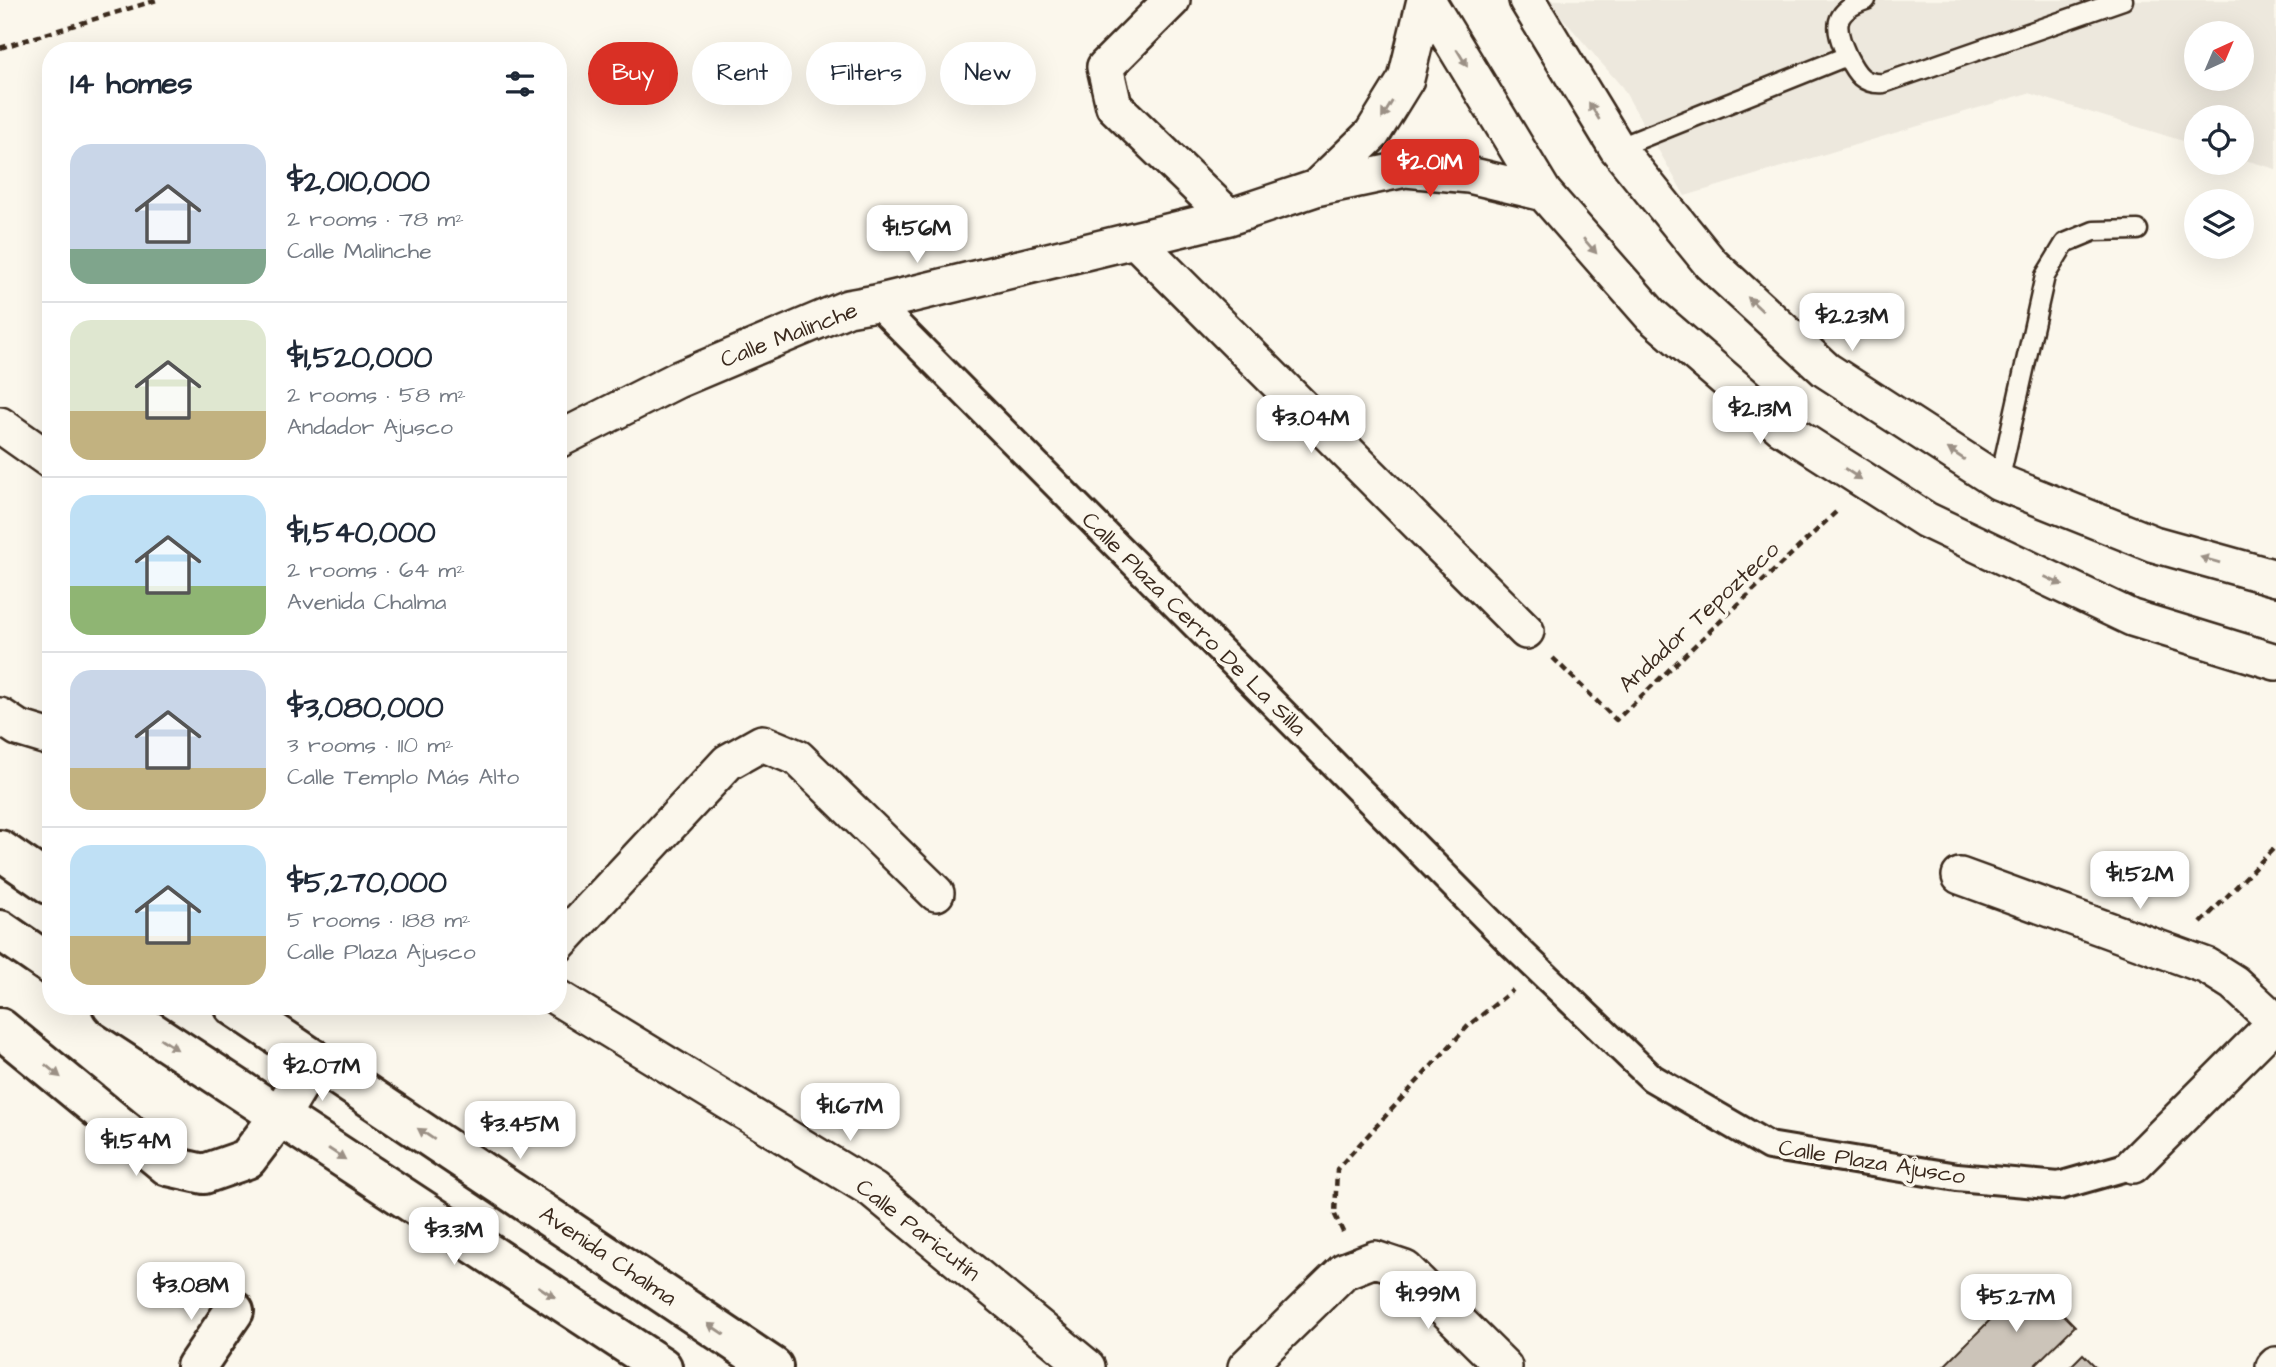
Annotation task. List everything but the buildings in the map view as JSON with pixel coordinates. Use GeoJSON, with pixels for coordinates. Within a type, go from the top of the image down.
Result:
{"type":"FeatureCollection","features":[{"type":"Feature","properties":{"kind":"main road"},"geometry":{"type":"LineString","coordinates":[[0,850],[42,879]]}},
{"type":"Feature","properties":{"kind":"main road"},"geometry":{"type":"LineString","coordinates":[[0,930],[42,959]]}},
{"type":"Feature","properties":{"kind":"main road"},"geometry":{"type":"LineString","coordinates":[[126,1015],[662,1367]]}},
{"type":"Feature","properties":{"kind":"main road","name":"Avenida Chalma"},"geometry":{"type":"LineString","coordinates":[[248,1015],[773,1367]]}},
{"type":"Feature","properties":{"kind":"main road"},"geometry":{"type":"LineString","coordinates":[[0,1028],[168,1166],[204,1174],[247,1158],[279,1117],[314,1059]]}},
{"type":"Feature","properties":{"kind":"main road"},"geometry":{"type":"LineString","coordinates":[[196,1367],[234,1311]]}},
{"type":"Feature","properties":{"kind":"street"},"geometry":{"type":"LineString","coordinates":[[1172,0],[1105,67],[1114,106],[1229,217]]}},
{"type":"Feature","properties":{"kind":"street"},"geometry":{"type":"LineString","coordinates":[[1426,0],[1544,193],[1651,315],[1781,427],[1926,520],[2132,618],[2276,662]]}},
{"type":"Feature","properties":{"kind":"street","name":"Calle Malinche"},"geometry":{"type":"LineString","coordinates":[[1316,188],[1372,134],[1406,79],[1426,0]]}},
{"type":"Feature","properties":{"kind":"street"},"geometry":{"type":"LineString","coordinates":[[1527,0],[1617,148],[1711,264],[1826,370],[1999,482],[2154,544],[2276,578]]}},
{"type":"Feature","properties":{"kind":"street","name":"Calle Malinche"},"geometry":{"type":"LineString","coordinates":[[567,435],[677,380],[848,307],[876,303],[1229,217],[1316,188],[1406,169],[1469,175],[1544,193]]}},
{"type":"Feature","properties":{"kind":"street"},"geometry":{"type":"LineString","coordinates":[[1135,240],[1526,631]]}},
{"type":"Feature","properties":{"kind":"street","name":"Calle Plaza Cerro De La Silla"},"geometry":{"type":"LineString","coordinates":[[876,303],[1512,944]]}},
{"type":"Feature","properties":{"kind":"street"},"geometry":{"type":"LineString","coordinates":[[0,425],[42,455]]}},
{"type":"Feature","properties":{"kind":"street"},"geometry":{"type":"LineString","coordinates":[[0,716],[19,728],[42,735]]}},
{"type":"Feature","properties":{"kind":"street"},"geometry":{"type":"LineString","coordinates":[[567,934],[728,762],[762,743],[798,758],[936,893]]}},
{"type":"Feature","properties":{"kind":"street"},"geometry":{"type":"LineString","coordinates":[[1960,876],[2207,966],[2234,983],[2276,1022],[2133,1165]]}},
{"type":"Feature","properties":{"kind":"street","name":"Calle Plaza Ajusco"},"geometry":{"type":"LineString","coordinates":[[1512,944],[1652,1078],[1769,1146],[1957,1177],[2059,1186],[2133,1165]]}},
{"type":"Feature","properties":{"kind":"street","name":"Calle Paricutín"},"geometry":{"type":"LineString","coordinates":[[567,1003],[873,1190],[1087,1367]]}},
{"type":"Feature","properties":{"kind":"street"},"geometry":{"type":"LineString","coordinates":[[1245,1367],[1344,1271],[1367,1262],[1405,1269],[1504,1367]]}},
{"type":"Feature","properties":{"kind":"lane"},"geometry":{"type":"LineString","coordinates":[[1866,0],[1843,12],[1837,24],[1847,56],[1862,80],[1873,84],[1884,83],[2123,0]]}},
{"type":"Feature","properties":{"kind":"lane"},"geometry":{"type":"LineString","coordinates":[[1617,148],[1847,56]]}},
{"type":"Feature","properties":{"kind":"lane"},"geometry":{"type":"LineString","coordinates":[[1999,482],[2045,276],[2065,243],[2094,230],[2138,230]]}},
{"type":"Feature","properties":{"kind":"path"},"geometry":{"type":"LineString","coordinates":[[0,48],[157,0]]}},
{"type":"Feature","properties":{"kind":"path","name":"Andador Tepozteco"},"geometry":{"type":"LineString","coordinates":[[1526,631],[1616,720],[1867,483]]}},
{"type":"Feature","properties":{"kind":"path"},"geometry":{"type":"LineString","coordinates":[[2172,952],[2276,846]]}},
{"type":"Feature","properties":{"kind":"path"},"geometry":{"type":"LineString","coordinates":[[1367,1262],[1335,1215],[1337,1169],[1469,1025],[1539,970]]}},
{"type":"Feature","properties":{"kind":"shaded area"},"geometry":{"type":"Polygon","coordinates":[[[1547,0],[2275,0],[2276,169],[2254,163],[2254,105],[2184,105],[2184,141],[2028,93],[1685,196],[1622,87],[1547,0]]]}}]}
